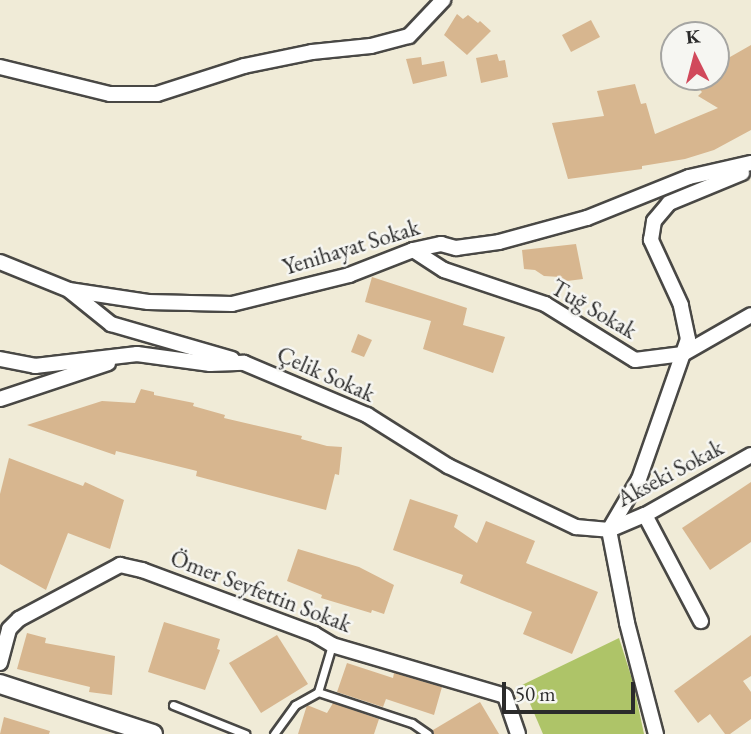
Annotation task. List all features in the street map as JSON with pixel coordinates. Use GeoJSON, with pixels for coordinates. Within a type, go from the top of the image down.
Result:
{"type":"FeatureCollection","features":[{"type":"Feature","properties":{"kind":"street"},"geometry":{"type":"LineString","coordinates":[[0,67],[110,94],[157,94],[244,66],[312,52],[371,46],[409,36],[443,0]]}},
{"type":"Feature","properties":{"kind":"street","name":"Yenihayat Sokak"},"geometry":{"type":"LineString","coordinates":[[0,262],[69,290],[148,302],[232,304],[349,275],[414,250],[441,244],[456,248],[499,242],[587,218],[689,177],[751,163]]}},
{"type":"Feature","properties":{"kind":"street"},"geometry":{"type":"LineString","coordinates":[[656,734],[627,623],[609,530],[639,479],[688,339],[681,305],[651,240],[654,221],[669,203],[751,169]]}},
{"type":"Feature","properties":{"kind":"street","name":"Tuğ Sokak"},"geometry":{"type":"LineString","coordinates":[[414,250],[444,270],[545,304],[635,359],[683,354],[751,315]]}},
{"type":"Feature","properties":{"kind":"street"},"geometry":{"type":"LineString","coordinates":[[69,290],[111,324],[244,363]]}},
{"type":"Feature","properties":{"kind":"street"},"geometry":{"type":"LineString","coordinates":[[0,399],[137,354]]}},
{"type":"Feature","properties":{"kind":"street","name":"Çelik Sokak"},"geometry":{"type":"LineString","coordinates":[[0,359],[35,366],[137,354],[210,364],[244,363],[367,415],[448,466],[576,527],[609,530]]}},
{"type":"Feature","properties":{"kind":"street","name":"Akseki Sokak"},"geometry":{"type":"LineString","coordinates":[[609,530],[645,515],[751,455]]}},
{"type":"Feature","properties":{"kind":"street"},"geometry":{"type":"LineString","coordinates":[[645,515],[701,621]]}},
{"type":"Feature","properties":{"kind":"street","name":"Ömer Seyfettin Sokak"},"geometry":{"type":"LineString","coordinates":[[0,663],[9,629],[19,618],[120,565],[142,570],[288,624],[314,634],[332,645],[505,696],[517,734]]}},
{"type":"Feature","properties":{"kind":"street"},"geometry":{"type":"LineString","coordinates":[[0,684],[153,734]]}},
{"type":"Feature","properties":{"kind":"lane"},"geometry":{"type":"LineString","coordinates":[[274,734],[295,705],[318,692],[332,645]]}},
{"type":"Feature","properties":{"kind":"lane"},"geometry":{"type":"LineString","coordinates":[[318,692],[412,723],[428,734]]}},
{"type":"Feature","properties":{"kind":"lane"},"geometry":{"type":"LineString","coordinates":[[173,705],[246,734]]}},
{"type":"Feature","properties":{"kind":"green space"},"geometry":{"type":"Polygon","coordinates":[[[619,638],[633,682],[644,734],[543,734],[522,685],[619,638]]]}},
{"type":"Feature","properties":{"kind":"building"},"geometry":{"type":"Polygon","coordinates":[[[457,14],[463,19],[468,15],[478,23],[480,21],[491,31],[467,55],[444,35],[457,14]]]}},
{"type":"Feature","properties":{"kind":"building"},"geometry":{"type":"Polygon","coordinates":[[[591,20],[600,37],[571,52],[562,35],[591,20]]]}},
{"type":"Feature","properties":{"kind":"building"},"geometry":{"type":"Polygon","coordinates":[[[751,45],[751,130],[714,150],[685,159],[642,166],[642,169],[568,179],[552,123],[604,116],[597,91],[635,84],[641,104],[646,103],[655,134],[718,108],[698,96],[701,91],[730,91],[730,57],[751,45]]]}},
{"type":"Feature","properties":{"kind":"building"},"geometry":{"type":"Polygon","coordinates":[[[497,54],[499,61],[505,60],[508,77],[481,83],[476,58],[497,54]]]}},
{"type":"Feature","properties":{"kind":"building"},"geometry":{"type":"Polygon","coordinates":[[[421,57],[422,65],[444,61],[447,76],[413,84],[406,59],[421,57]]]}},
{"type":"Feature","properties":{"kind":"building"},"geometry":{"type":"Polygon","coordinates":[[[576,244],[583,279],[567,281],[524,269],[522,250],[576,244]]]}},
{"type":"Feature","properties":{"kind":"building"},"geometry":{"type":"Polygon","coordinates":[[[372,277],[467,308],[463,325],[505,337],[493,373],[423,349],[431,321],[365,302],[372,277]]]}},
{"type":"Feature","properties":{"kind":"building"},"geometry":{"type":"Polygon","coordinates":[[[358,334],[372,340],[364,357],[351,352],[358,334]]]}},
{"type":"Feature","properties":{"kind":"building"},"geometry":{"type":"Polygon","coordinates":[[[141,389],[154,392],[154,395],[194,403],[193,406],[225,415],[224,418],[302,436],[301,439],[327,446],[342,447],[339,475],[335,474],[326,510],[196,476],[197,471],[116,451],[115,455],[27,425],[102,401],[135,403],[141,389]]]}},
{"type":"Feature","properties":{"kind":"building"},"geometry":{"type":"Polygon","coordinates":[[[9,458],[83,486],[85,482],[124,500],[110,549],[68,533],[46,590],[0,564],[0,494],[9,458]]]}},
{"type":"Feature","properties":{"kind":"building"},"geometry":{"type":"Polygon","coordinates":[[[751,482],[751,542],[710,570],[682,528],[751,482]]]}},
{"type":"Feature","properties":{"kind":"building"},"geometry":{"type":"Polygon","coordinates":[[[410,499],[458,515],[454,527],[477,543],[486,521],[535,541],[526,563],[598,592],[572,654],[523,634],[532,612],[460,583],[463,575],[393,550],[410,499]]]}},
{"type":"Feature","properties":{"kind":"building"},"geometry":{"type":"Polygon","coordinates":[[[298,549],[359,567],[394,585],[384,614],[372,610],[371,613],[321,598],[322,595],[287,581],[298,549]]]}},
{"type":"Feature","properties":{"kind":"building"},"geometry":{"type":"Polygon","coordinates":[[[164,622],[220,639],[217,649],[220,650],[205,690],[148,672],[164,622]]]}},
{"type":"Feature","properties":{"kind":"building"},"geometry":{"type":"Polygon","coordinates":[[[27,633],[46,638],[45,643],[115,656],[112,695],[89,692],[90,687],[17,669],[27,633]]]}},
{"type":"Feature","properties":{"kind":"building"},"geometry":{"type":"Polygon","coordinates":[[[277,635],[308,684],[261,713],[229,663],[277,635]]]}},
{"type":"Feature","properties":{"kind":"building"},"geometry":{"type":"Polygon","coordinates":[[[751,635],[751,676],[743,681],[751,692],[751,719],[730,734],[725,734],[710,714],[698,723],[674,691],[751,635]]]}},
{"type":"Feature","properties":{"kind":"building"},"geometry":{"type":"Polygon","coordinates":[[[347,663],[393,678],[394,673],[442,687],[434,715],[386,699],[383,707],[337,692],[347,663]]]}},
{"type":"Feature","properties":{"kind":"building"},"geometry":{"type":"Polygon","coordinates":[[[480,702],[499,734],[434,734],[433,730],[480,702]]]}},
{"type":"Feature","properties":{"kind":"building"},"geometry":{"type":"Polygon","coordinates":[[[333,703],[379,719],[374,734],[298,734],[307,705],[327,713],[333,703]]]}},
{"type":"Feature","properties":{"kind":"building"},"geometry":{"type":"Polygon","coordinates":[[[4,717],[50,731],[49,734],[0,734],[4,717]]]}}]}
